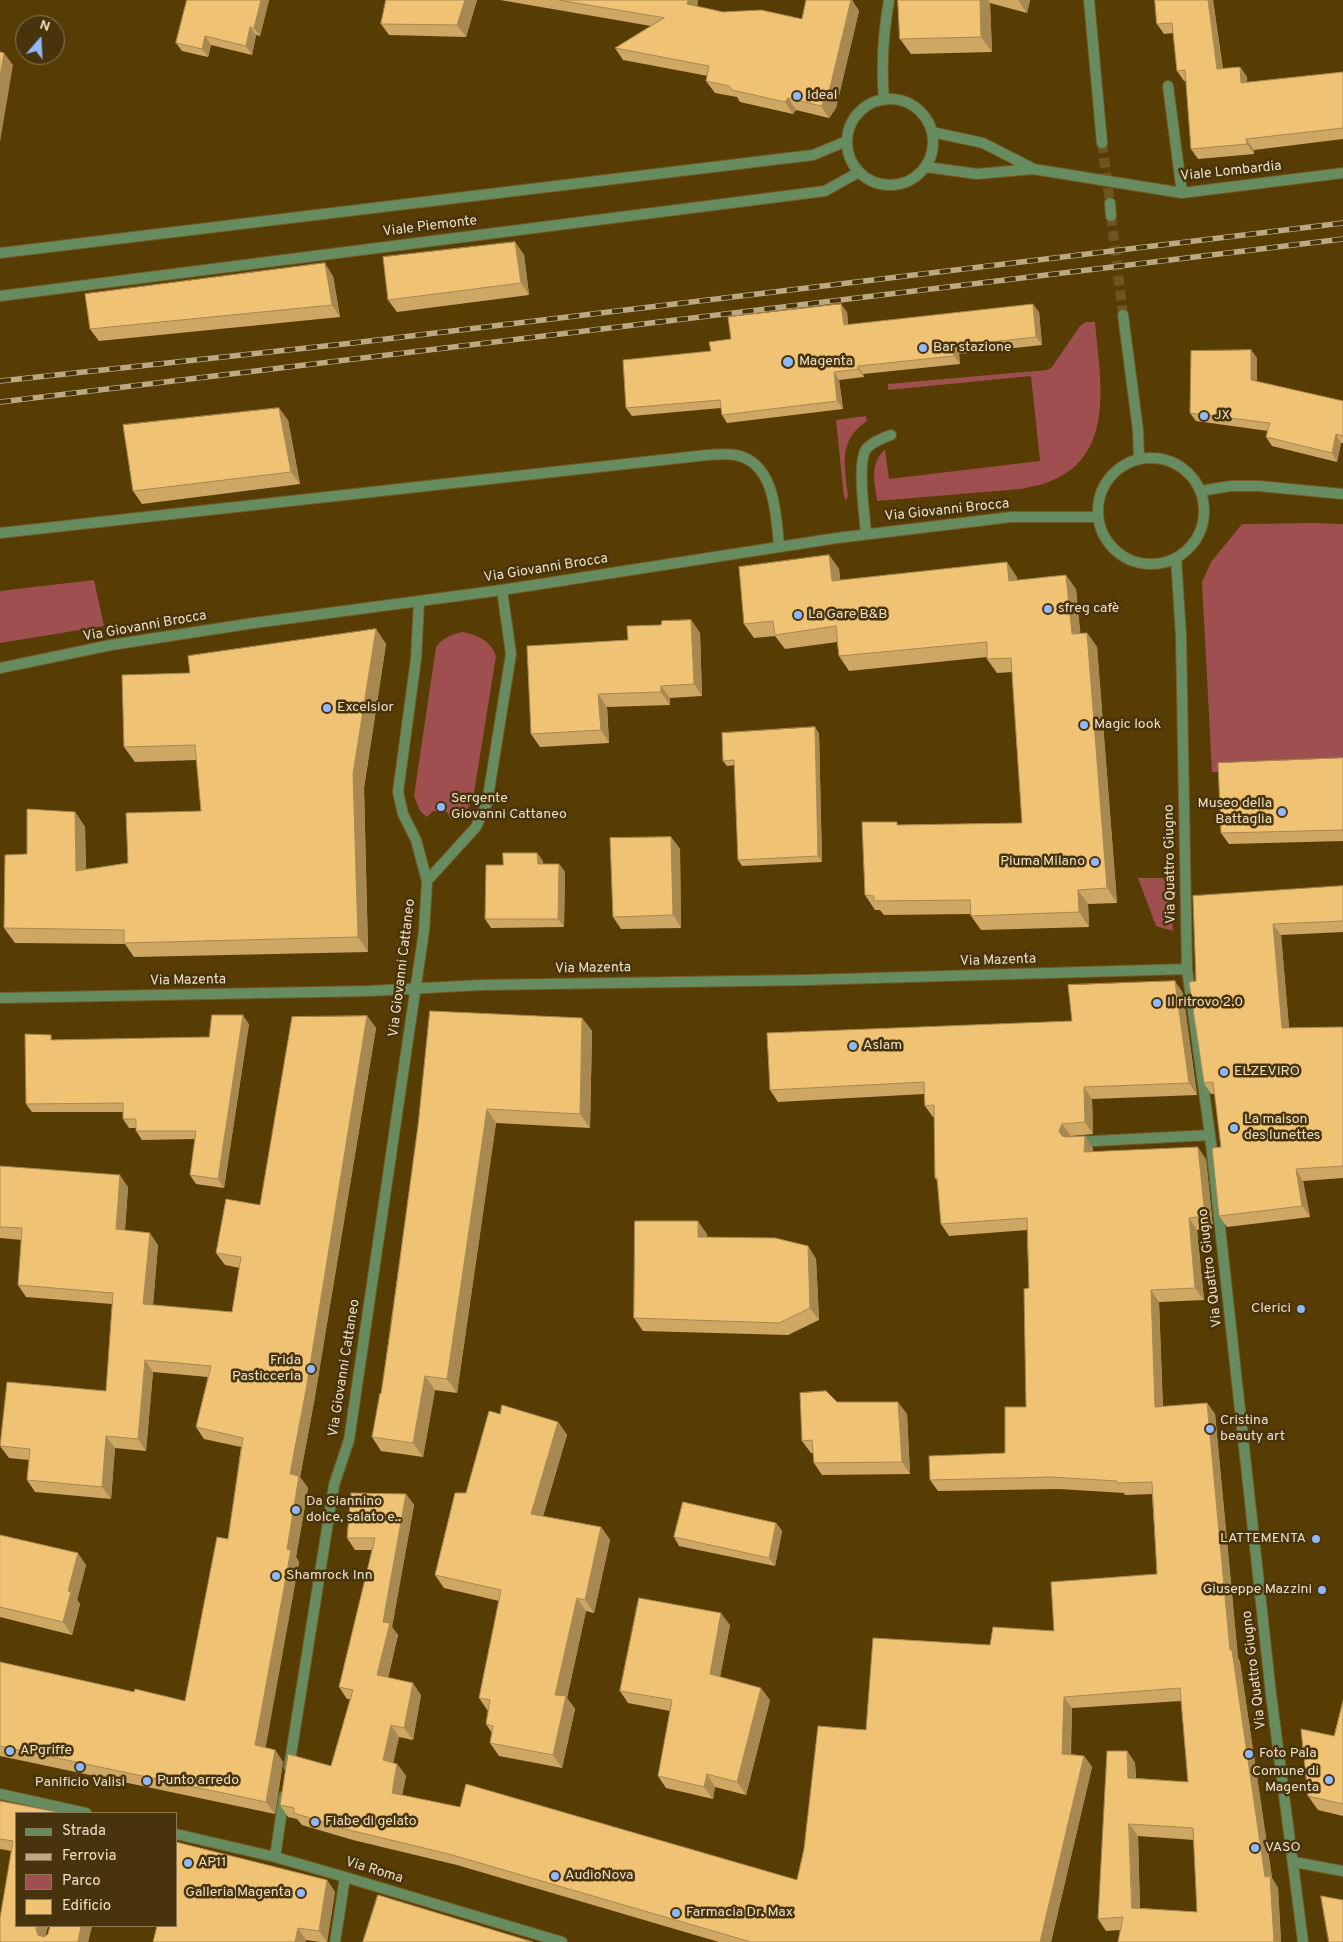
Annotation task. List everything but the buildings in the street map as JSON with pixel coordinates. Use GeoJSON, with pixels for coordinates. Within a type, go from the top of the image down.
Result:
{"type":"FeatureCollection","features":[{"type":"Feature","properties":{"kind":"street"},"geometry":{"type":"LineString","coordinates":[[884,100],[882,73],[883,32],[889,0]]}},
{"type":"Feature","properties":{"kind":"street"},"geometry":{"type":"LineString","coordinates":[[1089,0],[1102,143]]}},
{"type":"Feature","properties":{"kind":"street"},"geometry":{"type":"LineString","coordinates":[[1168,86],[1182,193]]}},
{"type":"Feature","properties":{"kind":"street"},"geometry":{"type":"LineString","coordinates":[[884,100],[902,101],[918,109],[930,123],[932,132],[933,150],[926,167],[912,180],[894,185],[875,183],[859,172],[850,158],[847,141],[848,131],[858,113],[875,102],[884,100]]}},
{"type":"Feature","properties":{"kind":"street","name":"Viale Lombardia"},"geometry":{"type":"LineString","coordinates":[[932,132],[983,143],[1033,169]]}},
{"type":"Feature","properties":{"kind":"street","name":"Viale Piemonte"},"geometry":{"type":"LineString","coordinates":[[0,253],[813,154],[847,141]]}},
{"type":"Feature","properties":{"kind":"street","name":"Viale Lombardia"},"geometry":{"type":"LineString","coordinates":[[926,167],[977,174],[1033,169],[1182,193],[1343,173]]}},
{"type":"Feature","properties":{"kind":"street","name":"Viale Piemonte"},"geometry":{"type":"LineString","coordinates":[[0,296],[825,191],[859,172]]}},
{"type":"Feature","properties":{"kind":"street"},"geometry":{"type":"LineString","coordinates":[[1110,203],[1111,216]]}},
{"type":"Feature","properties":{"kind":"street"},"geometry":{"type":"LineString","coordinates":[[1124,315],[1138,430],[1139,459]]}},
{"type":"Feature","properties":{"kind":"street"},"geometry":{"type":"LineString","coordinates":[[866,534],[861,461],[866,449],[877,440],[891,435]]}},
{"type":"Feature","properties":{"kind":"street"},"geometry":{"type":"LineString","coordinates":[[0,533],[707,455],[735,455],[753,463],[765,478],[773,496],[779,546]]}},
{"type":"Feature","properties":{"kind":"street"},"geometry":{"type":"LineString","coordinates":[[1139,459],[1161,459],[1171,462],[1189,474],[1200,491],[1204,508],[1200,531],[1190,547],[1176,558],[1158,564],[1136,562],[1125,558],[1110,545],[1102,532],[1098,517],[1099,501],[1107,482],[1125,465],[1139,459]]}},
{"type":"Feature","properties":{"kind":"street"},"geometry":{"type":"LineString","coordinates":[[1200,491],[1231,486],[1259,486],[1343,494]]}},
{"type":"Feature","properties":{"kind":"street","name":"Via Giovanni Brocca"},"geometry":{"type":"LineString","coordinates":[[0,668],[130,642],[254,623],[502,590],[866,534],[1011,517],[1098,517]]}},
{"type":"Feature","properties":{"kind":"street","name":"Via Quattro Giugno"},"geometry":{"type":"LineString","coordinates":[[1176,558],[1181,636],[1187,969],[1210,1135],[1270,1684],[1303,1942]]}},
{"type":"Feature","properties":{"kind":"street","name":"Via Giovanni Cattaneo"},"geometry":{"type":"LineString","coordinates":[[428,881],[476,827],[487,803],[511,654],[502,590]]}},
{"type":"Feature","properties":{"kind":"street","name":"Via Giovanni Cattaneo"},"geometry":{"type":"LineString","coordinates":[[275,1857],[334,1485],[349,1440],[417,988],[428,881],[416,840],[403,814],[398,792],[416,659],[418,602]]}},
{"type":"Feature","properties":{"kind":"street","name":"Via Mazenta"},"geometry":{"type":"LineString","coordinates":[[0,998],[369,991],[417,988],[806,980],[1187,969]]}},
{"type":"Feature","properties":{"kind":"street"},"geometry":{"type":"LineString","coordinates":[[1074,1142],[1210,1135]]}},
{"type":"Feature","properties":{"kind":"street"},"geometry":{"type":"LineString","coordinates":[[0,1794],[75,1812]]}},
{"type":"Feature","properties":{"kind":"street","name":"Via Roma"},"geometry":{"type":"LineString","coordinates":[[178,1834],[275,1857],[345,1876],[562,1942]]}},
{"type":"Feature","properties":{"kind":"street"},"geometry":{"type":"LineString","coordinates":[[1294,1862],[1343,1871]]}},
{"type":"Feature","properties":{"kind":"street"},"geometry":{"type":"LineString","coordinates":[[335,1942],[345,1876]]}},
{"type":"Feature","properties":{"kind":"green space"},"geometry":{"type":"Polygon","coordinates":[[[1086,322],[1095,322],[1100,369],[1101,393],[1099,416],[1094,438],[1083,457],[1067,473],[1043,484],[1021,489],[877,501],[874,480],[875,467],[880,455],[885,450],[889,479],[1040,461],[1031,376],[888,390],[888,384],[1047,370],[1052,367],[1080,326],[1086,322]]]}},
{"type":"Feature","properties":{"kind":"green space"},"geometry":{"type":"Polygon","coordinates":[[[866,416],[867,421],[857,429],[847,446],[845,464],[848,496],[846,500],[844,497],[836,420],[866,416]]]}},
{"type":"Feature","properties":{"kind":"green space"},"geometry":{"type":"Polygon","coordinates":[[[1242,524],[1343,524],[1343,767],[1212,772],[1202,582],[1211,562],[1242,524]]]}},
{"type":"Feature","properties":{"kind":"green space"},"geometry":{"type":"Polygon","coordinates":[[[94,580],[104,626],[0,643],[0,591],[94,580]]]}},
{"type":"Feature","properties":{"kind":"green space"},"geometry":{"type":"Polygon","coordinates":[[[462,632],[483,639],[496,656],[473,799],[467,809],[451,820],[447,812],[433,811],[427,817],[420,811],[414,796],[436,647],[447,637],[462,632]]]}},
{"type":"Feature","properties":{"kind":"green space"},"geometry":{"type":"Polygon","coordinates":[[[1138,878],[1169,878],[1173,931],[1156,926],[1138,878]]]}},
{"type":"Feature","properties":{"kind":"tunnel"},"geometry":{"type":"LineString","coordinates":[[1102,143],[1110,203]]}},
{"type":"Feature","properties":{"kind":"tunnel"},"geometry":{"type":"LineString","coordinates":[[1111,216],[1123,315]]}},
{"type":"Feature","properties":{"kind":"railway"},"geometry":{"type":"LineString","coordinates":[[0,381],[353,343],[1343,223]]}},
{"type":"Feature","properties":{"kind":"railway"},"geometry":{"type":"LineString","coordinates":[[0,402],[1343,239]]}},
{"type":"Feature","properties":{"kind":"place","name":"Ideal"},"geometry":{"type":"Point","coordinates":[797,96]}},
{"type":"Feature","properties":{"kind":"place","name":"Bar stazione"},"geometry":{"type":"Point","coordinates":[923,348]}},
{"type":"Feature","properties":{"kind":"place","name":"Magenta"},"geometry":{"type":"Point","coordinates":[788,362]}},
{"type":"Feature","properties":{"kind":"place","name":"JX"},"geometry":{"type":"Point","coordinates":[1204,416]}},
{"type":"Feature","properties":{"kind":"place","name":"sfreg cafè"},"geometry":{"type":"Point","coordinates":[1048,609]}},
{"type":"Feature","properties":{"kind":"place","name":"La Gare B&B"},"geometry":{"type":"Point","coordinates":[798,615]}},
{"type":"Feature","properties":{"kind":"place","name":"Excelsior"},"geometry":{"type":"Point","coordinates":[327,708]}},
{"type":"Feature","properties":{"kind":"place","name":"Magic look"},"geometry":{"type":"Point","coordinates":[1084,725]}},
{"type":"Feature","properties":{"kind":"place","name":"Sergente Giovanni Cattaneo"},"geometry":{"type":"Point","coordinates":[441,807]}},
{"type":"Feature","properties":{"kind":"place","name":"Museo della Battaglia"},"geometry":{"type":"Point","coordinates":[1282,812]}},
{"type":"Feature","properties":{"kind":"place","name":"Piuma Milano"},"geometry":{"type":"Point","coordinates":[1095,862]}},
{"type":"Feature","properties":{"kind":"place","name":"Il ritrovo 2.0"},"geometry":{"type":"Point","coordinates":[1157,1003]}},
{"type":"Feature","properties":{"kind":"place","name":"Aslam"},"geometry":{"type":"Point","coordinates":[853,1046]}},
{"type":"Feature","properties":{"kind":"place","name":"ELZEVIRO"},"geometry":{"type":"Point","coordinates":[1224,1072]}},
{"type":"Feature","properties":{"kind":"place","name":"La maison des lunettes"},"geometry":{"type":"Point","coordinates":[1234,1128]}},
{"type":"Feature","properties":{"kind":"place","name":"Clerici"},"geometry":{"type":"Point","coordinates":[1301,1309]}},
{"type":"Feature","properties":{"kind":"place","name":"Frida Pasticceria"},"geometry":{"type":"Point","coordinates":[311,1369]}},
{"type":"Feature","properties":{"kind":"place","name":"Cristina beauty art"},"geometry":{"type":"Point","coordinates":[1210,1429]}},
{"type":"Feature","properties":{"kind":"place","name":"Da Giannino dolce, salato e.."},"geometry":{"type":"Point","coordinates":[296,1510]}},
{"type":"Feature","properties":{"kind":"place","name":"LATTEMENTA"},"geometry":{"type":"Point","coordinates":[1316,1539]}},
{"type":"Feature","properties":{"kind":"place","name":"Shamrock Inn"},"geometry":{"type":"Point","coordinates":[276,1576]}},
{"type":"Feature","properties":{"kind":"place","name":"Giuseppe Mazzini"},"geometry":{"type":"Point","coordinates":[1322,1590]}},
{"type":"Feature","properties":{"kind":"place","name":"APgriffe"},"geometry":{"type":"Point","coordinates":[10,1751]}},
{"type":"Feature","properties":{"kind":"place","name":"Foto Pala"},"geometry":{"type":"Point","coordinates":[1249,1754]}},
{"type":"Feature","properties":{"kind":"place","name":"Panificio Valisi"},"geometry":{"type":"Point","coordinates":[80,1767]}},
{"type":"Feature","properties":{"kind":"place","name":"Comune di Magenta"},"geometry":{"type":"Point","coordinates":[1329,1780]}},
{"type":"Feature","properties":{"kind":"place","name":"Punto arredo"},"geometry":{"type":"Point","coordinates":[147,1781]}},
{"type":"Feature","properties":{"kind":"place","name":"Fiabe di gelato"},"geometry":{"type":"Point","coordinates":[315,1822]}},
{"type":"Feature","properties":{"kind":"place","name":"VASO"},"geometry":{"type":"Point","coordinates":[1255,1848]}},
{"type":"Feature","properties":{"kind":"place","name":"AP11"},"geometry":{"type":"Point","coordinates":[188,1863]}},
{"type":"Feature","properties":{"kind":"place","name":"AudioNova"},"geometry":{"type":"Point","coordinates":[555,1876]}},
{"type":"Feature","properties":{"kind":"place","name":"Galleria Magenta"},"geometry":{"type":"Point","coordinates":[301,1893]}},
{"type":"Feature","properties":{"kind":"place","name":"Farmacia Dr. Max"},"geometry":{"type":"Point","coordinates":[676,1913]}}]}
